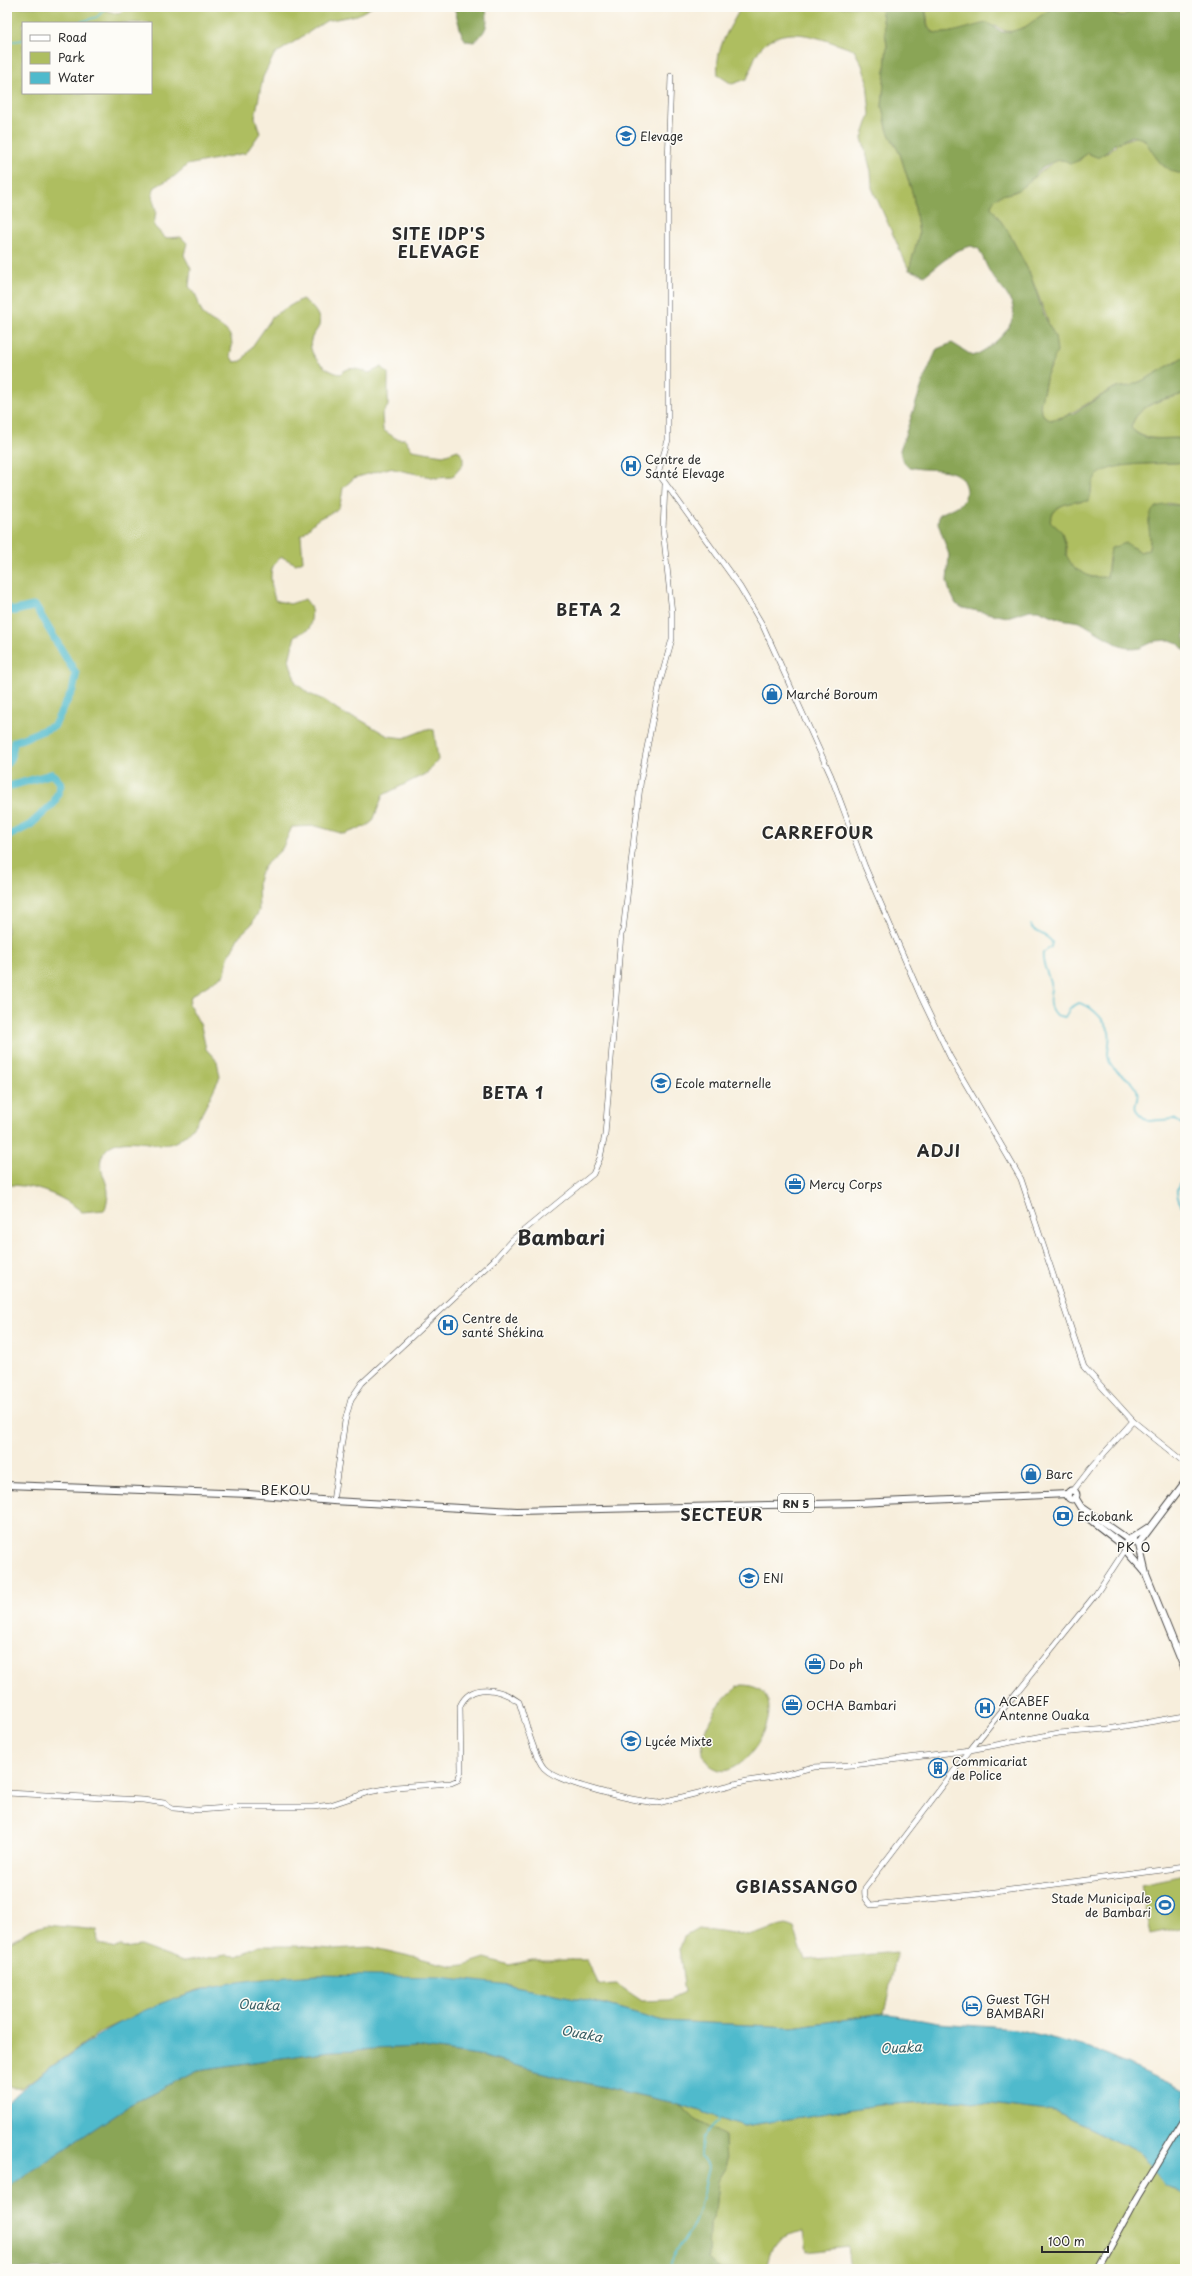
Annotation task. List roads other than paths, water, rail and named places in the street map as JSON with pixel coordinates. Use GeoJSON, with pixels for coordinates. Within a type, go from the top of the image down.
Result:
{"type":"FeatureCollection","features":[{"type":"Feature","properties":{"kind":"main road"},"geometry":{"type":"LineString","coordinates":[[1127,1551],[1136,1554],[1150,1526],[1185,1482]]}},
{"type":"Feature","properties":{"kind":"main road","name":"RN 5"},"geometry":{"type":"LineString","coordinates":[[7,1485],[249,1494],[333,1501],[517,1511],[864,1502],[1072,1494]]}},
{"type":"Feature","properties":{"kind":"main road"},"geometry":{"type":"LineString","coordinates":[[1072,1494],[1083,1508],[1127,1551],[1146,1574]]}},
{"type":"Feature","properties":{"kind":"main road"},"geometry":{"type":"LineString","coordinates":[[1101,1524],[1139,1546],[1146,1574],[1185,1670]]}},
{"type":"Feature","properties":{"kind":"main road"},"geometry":{"type":"LineString","coordinates":[[1127,1551],[1131,1540],[1150,1526]]}},
{"type":"Feature","properties":{"kind":"main road"},"geometry":{"type":"LineString","coordinates":[[1098,2269],[1151,2175],[1185,2119]]}},
{"type":"Feature","properties":{"kind":"street"},"geometry":{"type":"LineString","coordinates":[[671,76],[668,164],[668,440],[658,473],[665,485],[710,543],[740,587],[763,626],[831,776],[865,867],[921,997],[950,1057],[1021,1179],[1084,1367],[1133,1421],[1185,1463]]}},
{"type":"Feature","properties":{"kind":"street"},"geometry":{"type":"LineString","coordinates":[[333,1501],[345,1421],[351,1399],[362,1383],[494,1260],[512,1240],[593,1174],[599,1162],[605,1136],[619,949],[633,833],[641,778],[660,682],[672,639],[672,613],[663,530],[665,485]]}},
{"type":"Feature","properties":{"kind":"street"},"geometry":{"type":"LineString","coordinates":[[1072,1494],[1090,1469],[1133,1421]]}},
{"type":"Feature","properties":{"kind":"street"},"geometry":{"type":"LineString","coordinates":[[1127,1551],[1120,1556],[1117,1563],[1096,1594],[970,1750],[865,1888],[866,1900],[871,1904],[980,1894],[1185,1867]]}},
{"type":"Feature","properties":{"kind":"street"},"geometry":{"type":"LineString","coordinates":[[7,1793],[143,1800],[164,1803],[173,1808],[200,1810],[330,1805],[368,1792],[396,1787],[451,1783],[458,1780],[462,1771],[460,1706],[464,1697],[470,1692],[481,1688],[512,1696],[519,1702],[537,1756],[544,1768],[570,1782],[644,1802],[658,1803],[747,1781],[774,1777],[814,1767],[853,1765],[970,1750],[1059,1733],[1091,1731],[1185,1716]]}},
{"type":"Feature","properties":{"kind":"water","name":"Ouaka"},"geometry":{"type":"Polygon","coordinates":[[[318,1975],[440,1977],[510,1985],[600,2003],[664,2021],[792,2027],[884,2014],[939,2023],[1017,2029],[1090,2048],[1185,2090],[1185,2195],[1165,2185],[1139,2152],[1055,2112],[959,2100],[878,2105],[744,2126],[679,2104],[555,2076],[485,2057],[416,2047],[330,2051],[198,2070],[131,2104],[14,2183],[7,2190],[7,2104],[28,2084],[81,2046],[129,2018],[180,1996],[212,1987],[242,1981],[318,1975]]]}},
{"type":"Feature","properties":{"kind":"waterway"},"geometry":{"type":"LineString","coordinates":[[80,22],[97,17],[107,7]]}},
{"type":"Feature","properties":{"kind":"waterway"},"geometry":{"type":"LineString","coordinates":[[7,42],[22,40]]}},
{"type":"Feature","properties":{"kind":"waterway"},"geometry":{"type":"LineString","coordinates":[[7,607],[13,611],[35,606],[76,674],[73,689],[54,726],[14,742],[11,757],[7,763]]}},
{"type":"Feature","properties":{"kind":"waterway"},"geometry":{"type":"LineString","coordinates":[[7,787],[52,774],[61,784],[54,803],[30,825],[7,835]]}},
{"type":"Feature","properties":{"kind":"waterway"},"geometry":{"type":"LineString","coordinates":[[1030,925],[1052,942],[1051,947],[1043,953],[1043,962],[1051,984],[1050,1002],[1053,1012],[1057,1015],[1065,1017],[1070,1008],[1079,1003],[1084,1004],[1093,1010],[1107,1027],[1109,1032],[1110,1040],[1108,1056],[1111,1065],[1129,1079],[1137,1090],[1138,1095],[1135,1105],[1137,1111],[1148,1121],[1174,1119],[1185,1126]]}},
{"type":"Feature","properties":{"kind":"waterway"},"geometry":{"type":"LineString","coordinates":[[1185,1177],[1177,1189],[1178,1197],[1185,1210]]}},
{"type":"Feature","properties":{"kind":"waterway"},"geometry":{"type":"LineString","coordinates":[[669,2269],[673,2257],[693,2225],[702,2197],[709,2168],[701,2156],[702,2137],[719,2120],[719,2117]]}},
{"type":"Feature","properties":{"kind":"place","name":"Elevage"},"geometry":{"type":"Point","coordinates":[626,136]}},
{"type":"Feature","properties":{"kind":"place","name":"Centre de Santé Elevage"},"geometry":{"type":"Point","coordinates":[631,466]}},
{"type":"Feature","properties":{"kind":"place","name":"Marché Boroum"},"geometry":{"type":"Point","coordinates":[772,694]}},
{"type":"Feature","properties":{"kind":"place","name":"Ecole maternelle"},"geometry":{"type":"Point","coordinates":[661,1083]}},
{"type":"Feature","properties":{"kind":"place","name":"Mercy Corps"},"geometry":{"type":"Point","coordinates":[795,1184]}},
{"type":"Feature","properties":{"kind":"place","name":"Centre de santé Shékina"},"geometry":{"type":"Point","coordinates":[448,1325]}},
{"type":"Feature","properties":{"kind":"place","name":"Barc"},"geometry":{"type":"Point","coordinates":[1031,1474]}},
{"type":"Feature","properties":{"kind":"place","name":"Eckobank"},"geometry":{"type":"Point","coordinates":[1063,1516]}},
{"type":"Feature","properties":{"kind":"place","name":"ENI"},"geometry":{"type":"Point","coordinates":[749,1578]}},
{"type":"Feature","properties":{"kind":"place","name":"Do ph"},"geometry":{"type":"Point","coordinates":[815,1664]}},
{"type":"Feature","properties":{"kind":"place","name":"OCHA Bambari"},"geometry":{"type":"Point","coordinates":[792,1705]}},
{"type":"Feature","properties":{"kind":"place","name":"ACABEF Antenne Ouaka"},"geometry":{"type":"Point","coordinates":[985,1708]}},
{"type":"Feature","properties":{"kind":"place","name":"Lycée Mixte"},"geometry":{"type":"Point","coordinates":[631,1741]}},
{"type":"Feature","properties":{"kind":"place","name":"Commicariat de Police"},"geometry":{"type":"Point","coordinates":[938,1768]}},
{"type":"Feature","properties":{"kind":"place","name":"Stade Municipale de Bambari"},"geometry":{"type":"Point","coordinates":[1165,1905]}},
{"type":"Feature","properties":{"kind":"place","name":"Guest TGH BAMBARI"},"geometry":{"type":"Point","coordinates":[972,2006]}},
{"type":"Feature","properties":{"kind":"district","name":"SITE IDP'S ELEVAGE"},"geometry":{"type":"Point","coordinates":[439,242]}},
{"type":"Feature","properties":{"kind":"district","name":"BETA 2"},"geometry":{"type":"Point","coordinates":[589,609]}},
{"type":"Feature","properties":{"kind":"district","name":"CARREFOUR"},"geometry":{"type":"Point","coordinates":[818,832]}},
{"type":"Feature","properties":{"kind":"district","name":"BETA 1"},"geometry":{"type":"Point","coordinates":[513,1092]}},
{"type":"Feature","properties":{"kind":"district","name":"ADJI"},"geometry":{"type":"Point","coordinates":[939,1150]}},
{"type":"Feature","properties":{"kind":"district","name":"Bambari"},"geometry":{"type":"Point","coordinates":[561,1237]}},
{"type":"Feature","properties":{"kind":"district","name":"BEKOU"},"geometry":{"type":"Point","coordinates":[286,1489]}},
{"type":"Feature","properties":{"kind":"district","name":"SECTEUR"},"geometry":{"type":"Point","coordinates":[722,1514]}},
{"type":"Feature","properties":{"kind":"district","name":"PK 0"},"geometry":{"type":"Point","coordinates":[1134,1546]}},
{"type":"Feature","properties":{"kind":"district","name":"GBIASSANGO"},"geometry":{"type":"Point","coordinates":[797,1886]}}]}
